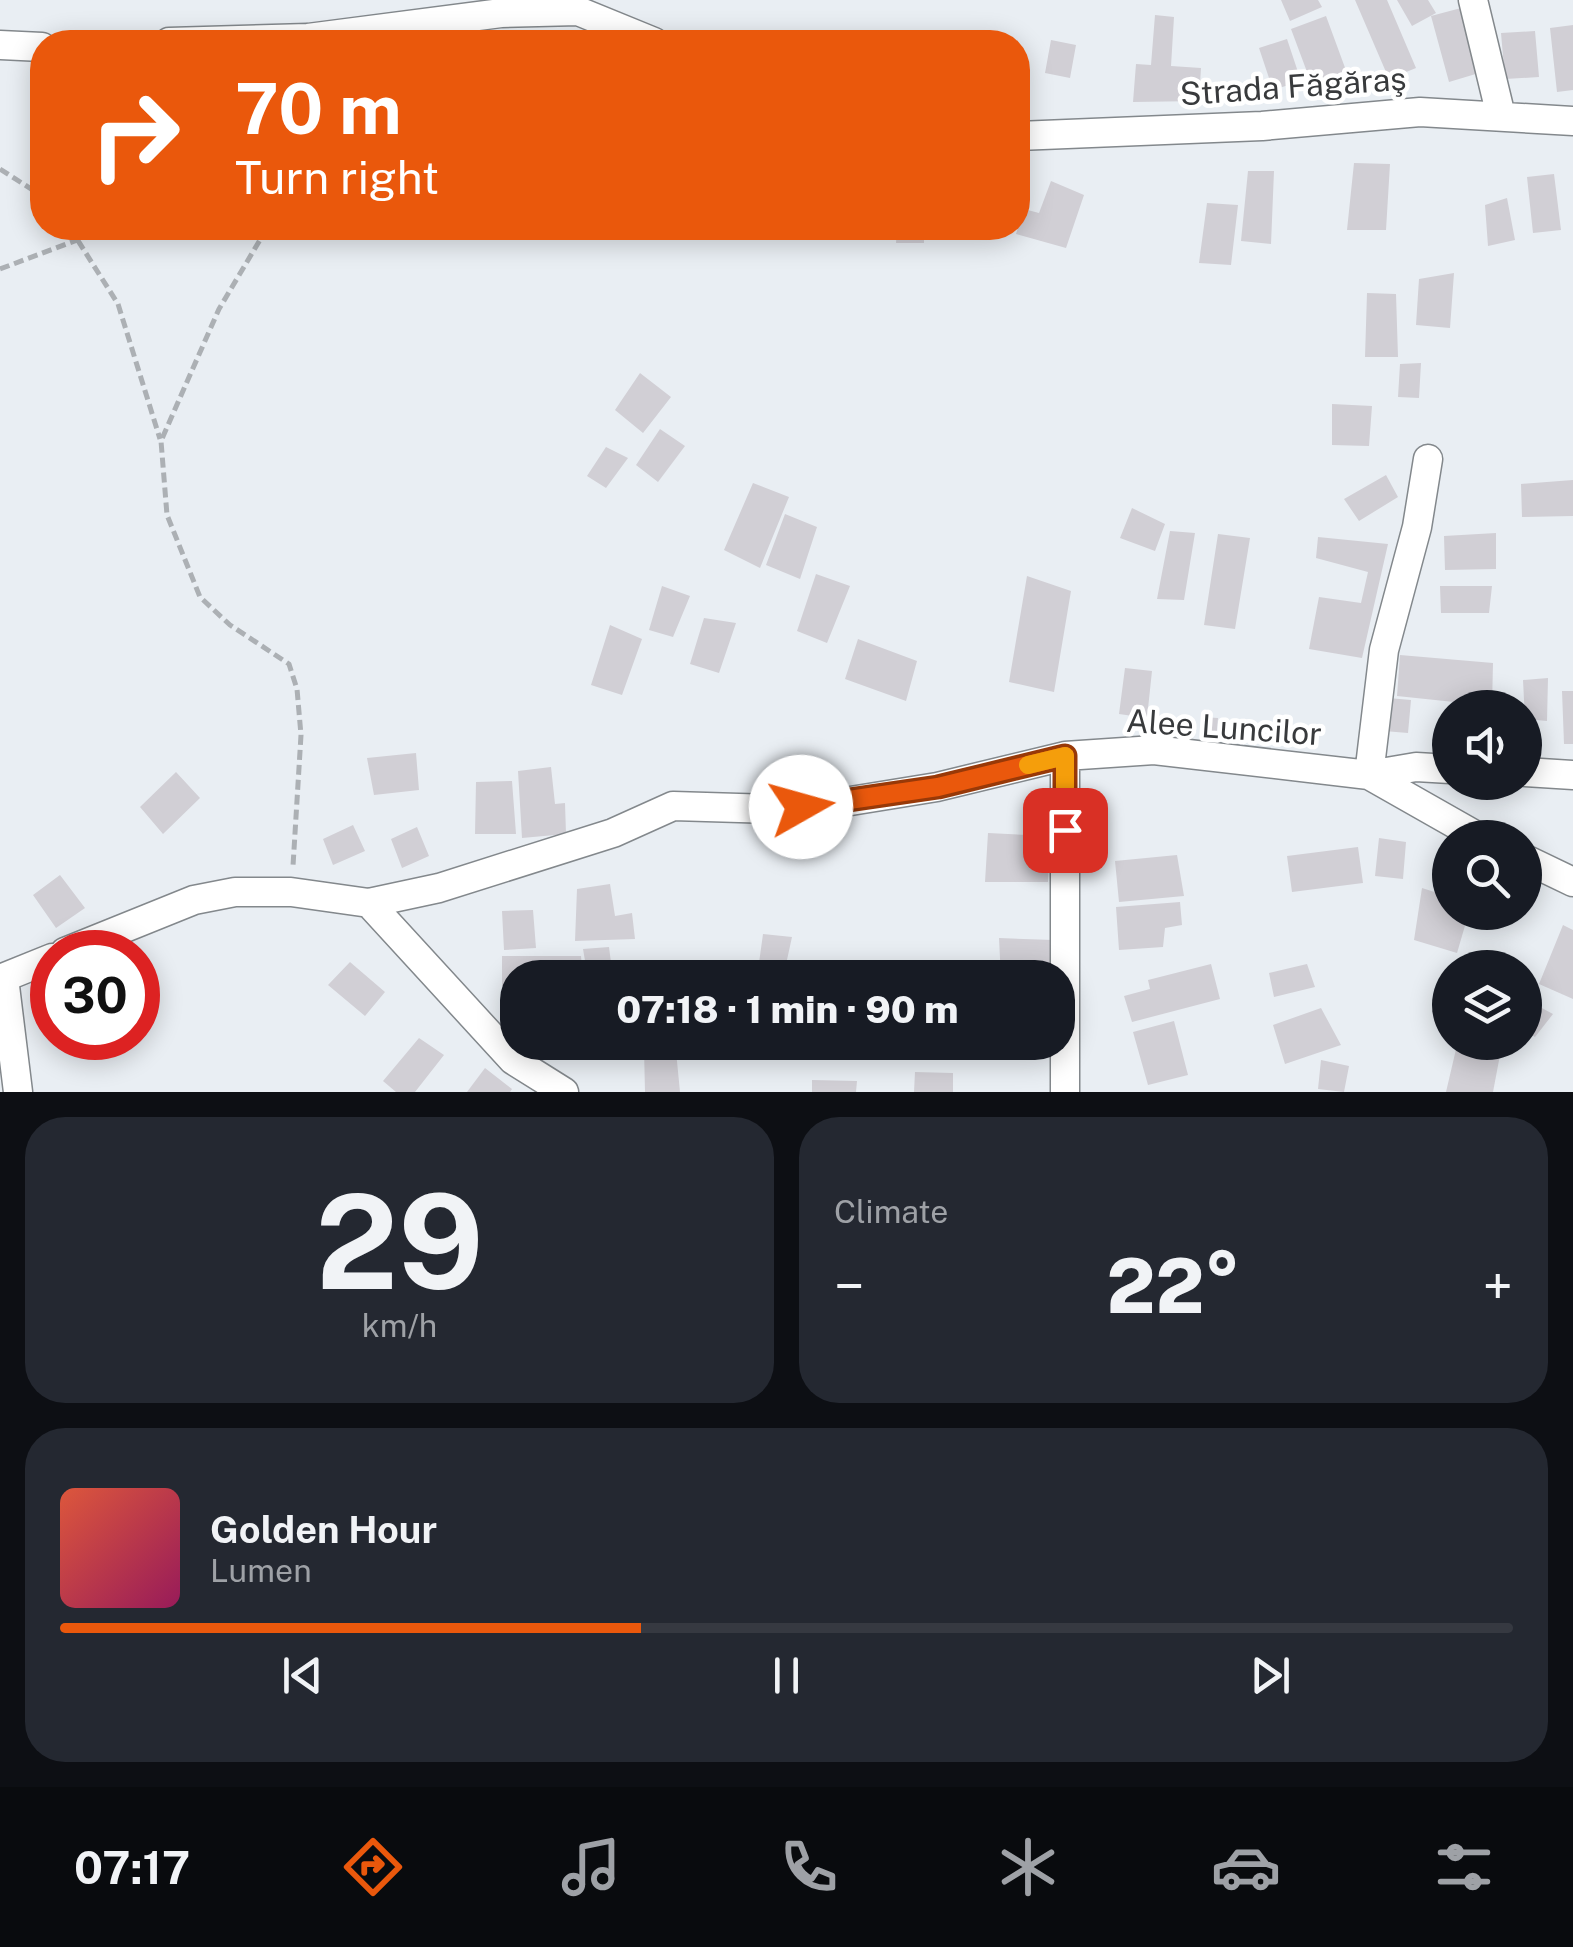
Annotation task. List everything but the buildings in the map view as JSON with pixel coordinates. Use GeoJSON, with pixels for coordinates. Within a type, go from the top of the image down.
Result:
{"type":"FeatureCollection","features":[{"type":"Feature","properties":{"kind":"street"},"geometry":{"type":"LineString","coordinates":[[1473,0],[1501,116]]}},
{"type":"Feature","properties":{"kind":"street"},"geometry":{"type":"LineString","coordinates":[[370,30],[501,13],[578,11],[625,30]]}},
{"type":"Feature","properties":{"kind":"street"},"geometry":{"type":"LineString","coordinates":[[0,45],[30,46]]}},
{"type":"Feature","properties":{"kind":"street","name":"Strada Făgăraş"},"geometry":{"type":"LineString","coordinates":[[1030,136],[1262,126],[1420,112],[1573,121]]}},
{"type":"Feature","properties":{"kind":"street"},"geometry":{"type":"LineString","coordinates":[[1428,459],[1417,526],[1384,650],[1368,774],[1432,767]]}},
{"type":"Feature","properties":{"kind":"street","name":"Alee Luncilor"},"geometry":{"type":"LineString","coordinates":[[369,903],[438,888],[613,833],[673,806],[775,810],[826,805],[938,787],[1065,756],[1154,750],[1368,774],[1448,820]]}},
{"type":"Feature","properties":{"kind":"street"},"geometry":{"type":"LineString","coordinates":[[1064,1092],[1065,756]]}},
{"type":"Feature","properties":{"kind":"street"},"geometry":{"type":"LineString","coordinates":[[1542,773],[1573,774]]}},
{"type":"Feature","properties":{"kind":"street"},"geometry":{"type":"LineString","coordinates":[[1542,867],[1573,882]]}},
{"type":"Feature","properties":{"kind":"street"},"geometry":{"type":"LineString","coordinates":[[120,930],[194,900],[235,892],[291,892],[369,903],[513,1060],[564,1092]]}},
{"type":"Feature","properties":{"kind":"street"},"geometry":{"type":"LineString","coordinates":[[18,1092],[2,978],[30,967]]}},
{"type":"Feature","properties":{"kind":"path"},"geometry":{"type":"LineString","coordinates":[[0,170],[30,189]]}},
{"type":"Feature","properties":{"kind":"path"},"geometry":{"type":"LineString","coordinates":[[0,270],[74,240]]}},
{"type":"Feature","properties":{"kind":"path"},"geometry":{"type":"LineString","coordinates":[[80,240],[118,304],[160,441],[167,515],[200,598],[230,626],[289,664],[298,689],[301,735],[291,892]]}},
{"type":"Feature","properties":{"kind":"path"},"geometry":{"type":"LineString","coordinates":[[160,441],[219,308],[260,240]]}},
{"type":"Feature","properties":{"kind":"slow traffic"},"geometry":{"type":"LineString","coordinates":[[1028,765],[1065,756],[1065,787]]}},
{"type":"Feature","properties":{"kind":"route"},"geometry":{"type":"LineString","coordinates":[[801,807],[938,787],[1065,756],[1065,830]]}}]}
